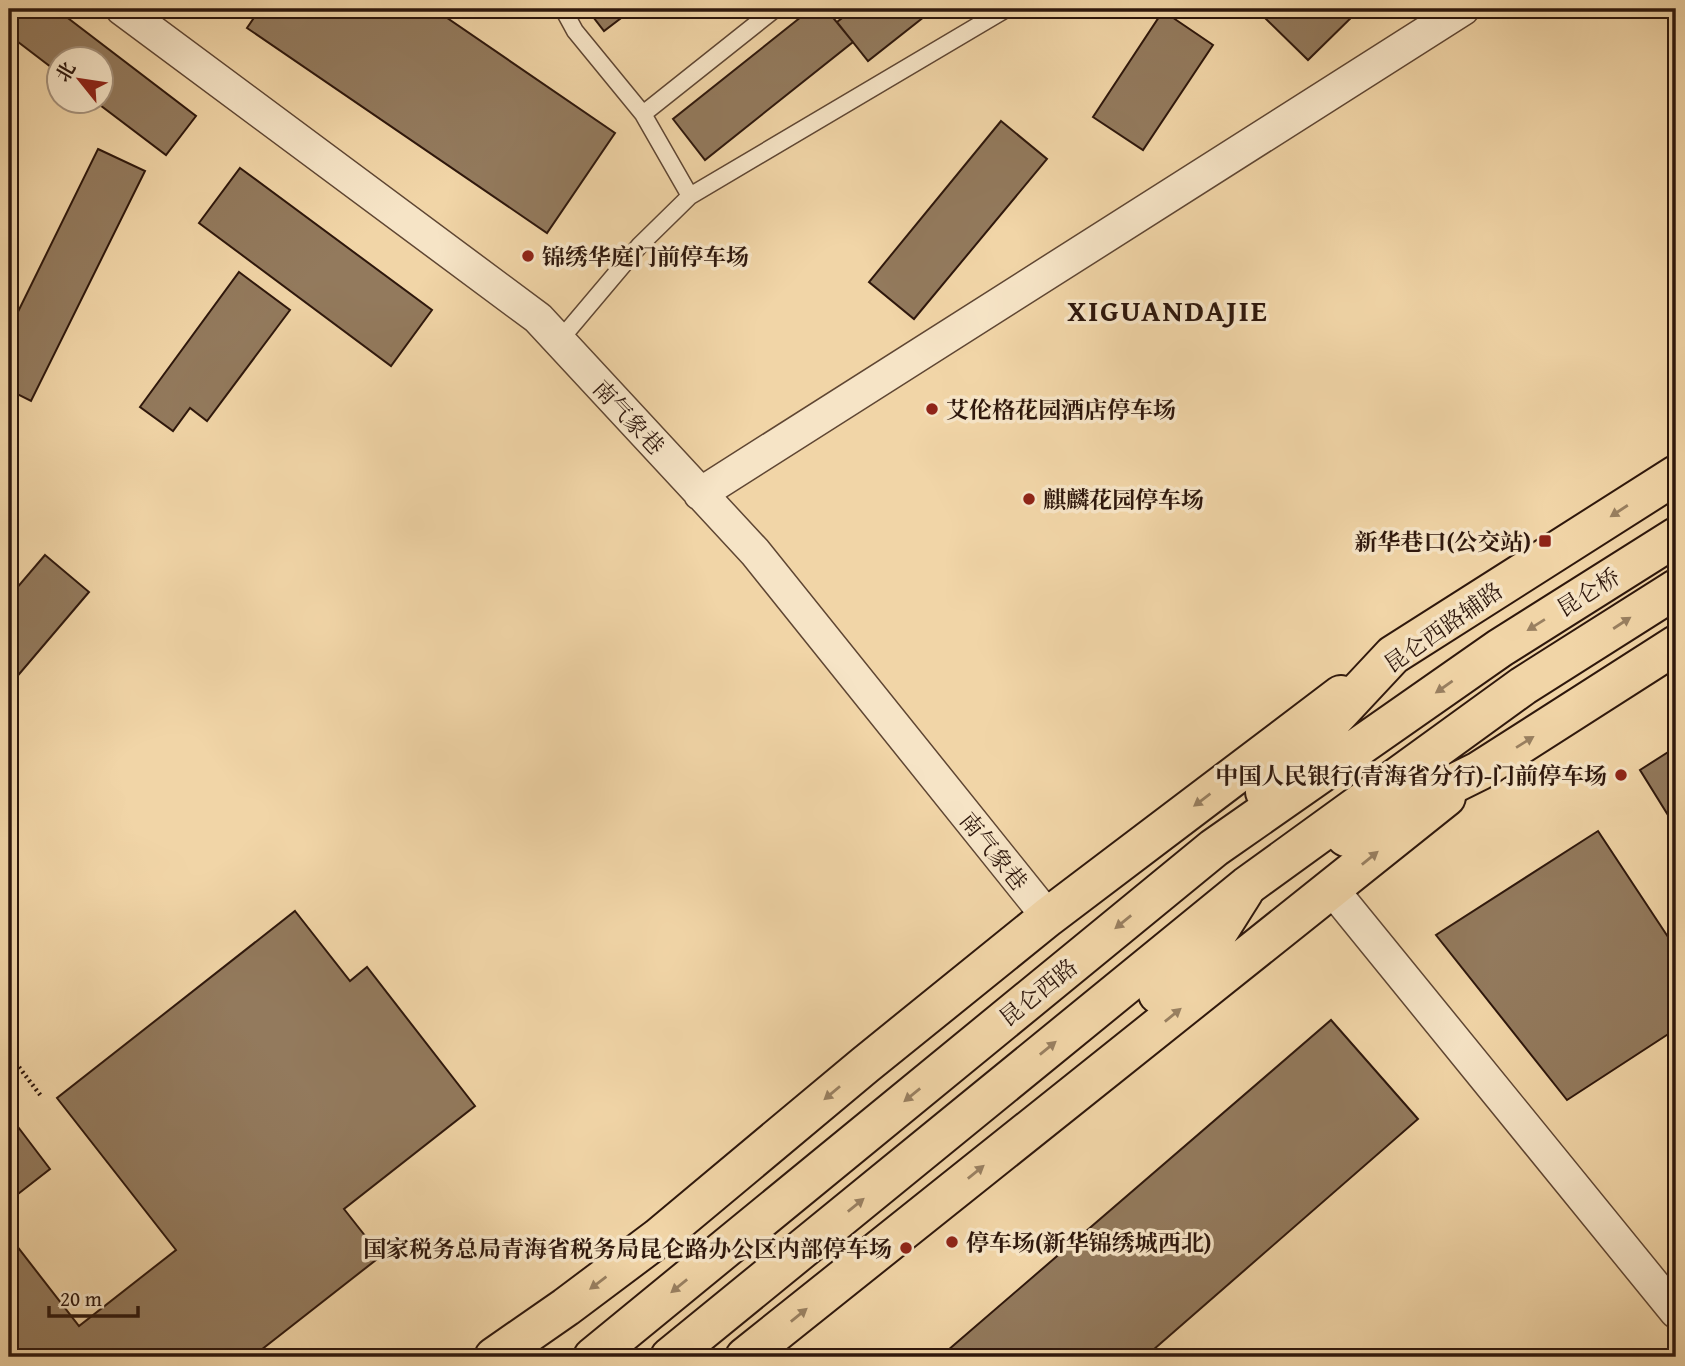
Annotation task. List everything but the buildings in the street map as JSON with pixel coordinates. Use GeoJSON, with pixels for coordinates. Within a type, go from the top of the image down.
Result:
{"type":"FeatureCollection","features":[{"type":"Feature","properties":{"kind":"main road","name":"昆仑西路辅路"},"geometry":{"type":"LineString","coordinates":[[1214,848],[1393,655],[1676,475]]}},
{"type":"Feature","properties":{"kind":"main road","name":"昆仑桥"},"geometry":{"type":"LineString","coordinates":[[1500,648],[1676,537]]}},
{"type":"Feature","properties":{"kind":"main road","name":"昆仑桥"},"geometry":{"type":"LineString","coordinates":[[1247,886],[1523,686],[1676,589]]}},
{"type":"Feature","properties":{"kind":"main road"},"geometry":{"type":"LineString","coordinates":[[745,1357],[1479,771],[1676,645]]}},
{"type":"Feature","properties":{"kind":"main road","name":"昆仑西路"},"geometry":{"type":"LineString","coordinates":[[593,1357],[1214,848],[1500,648]]}},
{"type":"Feature","properties":{"kind":"main road"},"geometry":{"type":"LineString","coordinates":[[494,1357],[658,1238],[1048,917],[1393,655]]}},
{"type":"Feature","properties":{"kind":"main road"},"geometry":{"type":"LineString","coordinates":[[670,1357],[1247,886],[1479,771]]}},
{"type":"Feature","properties":{"kind":"main road"},"geometry":{"type":"LineString","coordinates":[[865,1065],[1023,971],[1128,885],[1214,848]]}},
{"type":"Feature","properties":{"kind":"main road"},"geometry":{"type":"LineString","coordinates":[[1035,1125],[1096,1048],[1203,956],[1247,886]]}},
{"type":"Feature","properties":{"kind":"street","name":"南气象巷"},"geometry":{"type":"LineString","coordinates":[[122,9],[538,318],[755,552],[1048,917]]}},
{"type":"Feature","properties":{"kind":"street"},"geometry":{"type":"LineString","coordinates":[[701,494],[1463,9]]}},
{"type":"Feature","properties":{"kind":"street"},"geometry":{"type":"LineString","coordinates":[[1331,888],[1676,1312]]}},
{"type":"Feature","properties":{"kind":"lane"},"geometry":{"type":"LineString","coordinates":[[563,9],[575,30],[643,114],[690,196]]}},
{"type":"Feature","properties":{"kind":"lane"},"geometry":{"type":"LineString","coordinates":[[643,114],[775,9]]}},
{"type":"Feature","properties":{"kind":"lane"},"geometry":{"type":"LineString","coordinates":[[559,341],[640,245],[690,196],[1006,9]]}},
{"type":"Feature","properties":{"kind":"path"},"geometry":{"type":"LineString","coordinates":[[9,1054],[41,1096]]}},
{"type":"Feature","properties":{"kind":"place","name":"锦绣华庭门前停车场"},"geometry":{"type":"Point","coordinates":[528,256]}},
{"type":"Feature","properties":{"kind":"place","name":"艾伦格花园酒店停车场"},"geometry":{"type":"Point","coordinates":[932,409]}},
{"type":"Feature","properties":{"kind":"place","name":"麒麟花园停车场"},"geometry":{"type":"Point","coordinates":[1029,499]}},
{"type":"Feature","properties":{"kind":"place","name":"新华巷口(公交站)"},"geometry":{"type":"Point","coordinates":[1545,541]}},
{"type":"Feature","properties":{"kind":"place","name":"中国人民银行(青海省分行)-门前停车场"},"geometry":{"type":"Point","coordinates":[1621,775]}},
{"type":"Feature","properties":{"kind":"place","name":"停车场(新华锦绣城西北)"},"geometry":{"type":"Point","coordinates":[952,1242]}},
{"type":"Feature","properties":{"kind":"place","name":"国家税务总局青海省税务局昆仑路办公区内部停车场"},"geometry":{"type":"Point","coordinates":[906,1248]}},
{"type":"Feature","properties":{"kind":"district","name":"XIGUANDAJIE"},"geometry":{"type":"Point","coordinates":[1168,310]}}]}
